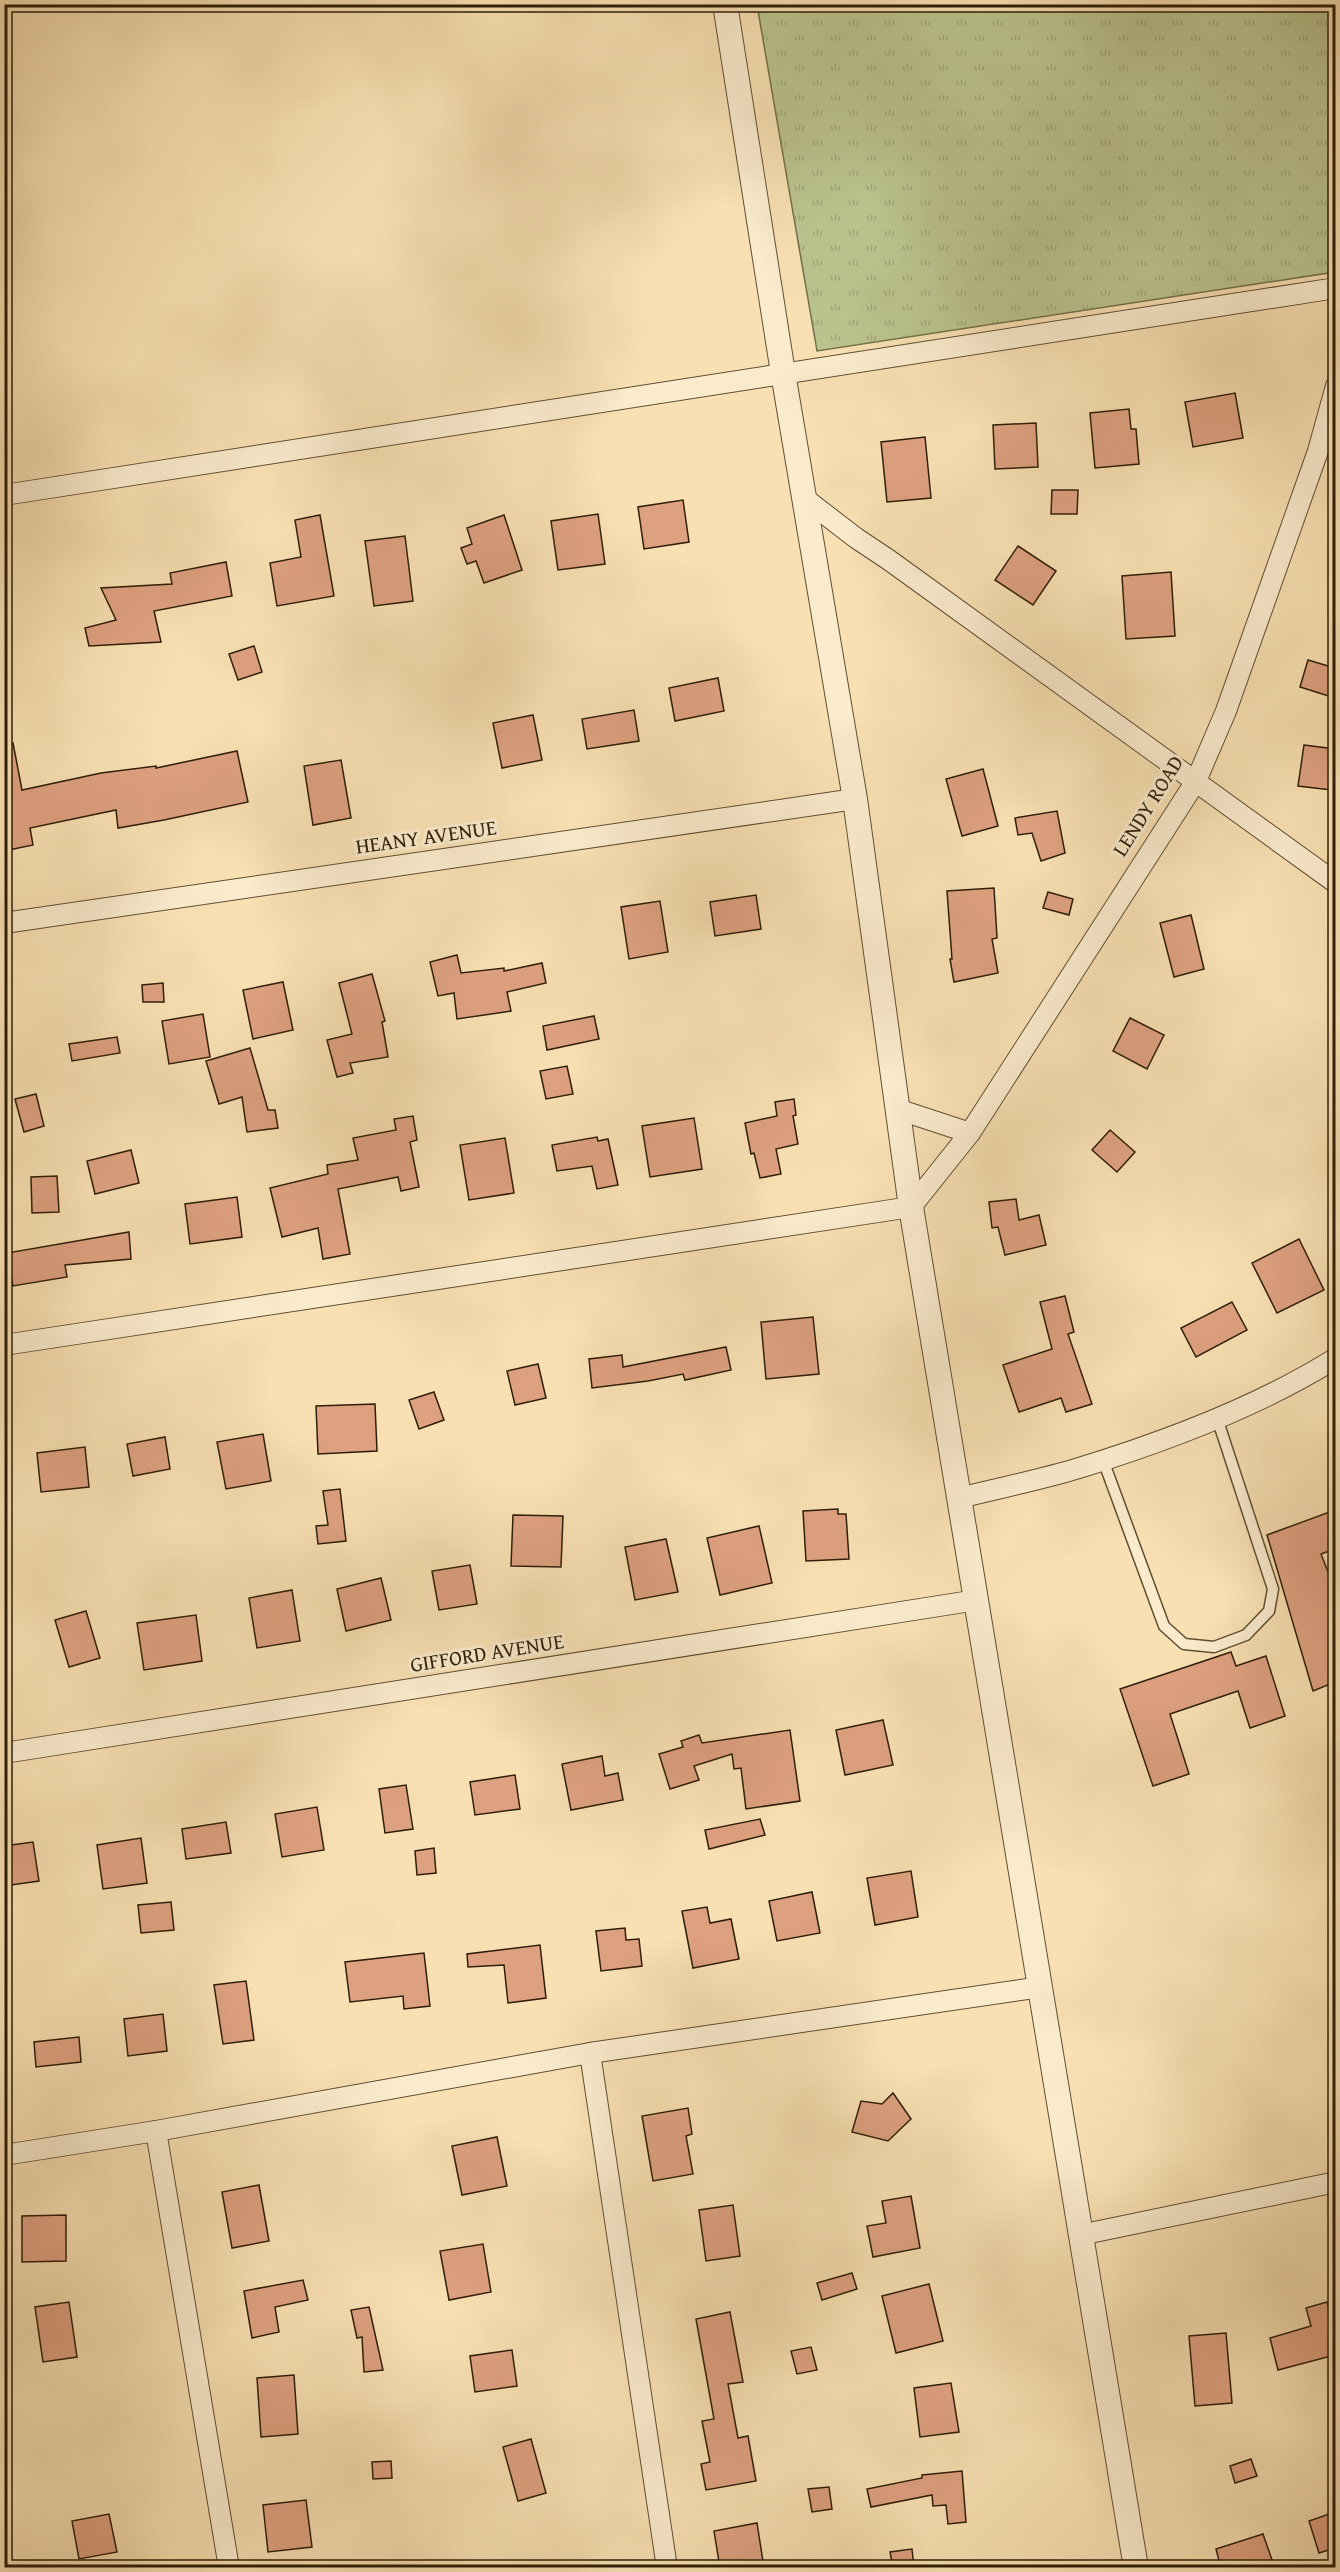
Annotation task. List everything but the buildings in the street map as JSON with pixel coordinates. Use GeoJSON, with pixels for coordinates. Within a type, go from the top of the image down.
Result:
{"type":"FeatureCollection","features":[{"type":"Feature","properties":{"kind":"street"},"geometry":{"type":"LineString","coordinates":[[726,4],[783,373],[855,799],[911,1207],[1136,2568]]}},
{"type":"Feature","properties":{"kind":"street"},"geometry":{"type":"LineString","coordinates":[[4,495],[1335,288]]}},
{"type":"Feature","properties":{"kind":"street","name":"LENDY ROAD"},"geometry":{"type":"LineString","coordinates":[[911,1207],[970,1133],[1196,781],[1230,699],[1318,451],[1335,386]]}},
{"type":"Feature","properties":{"kind":"street"},"geometry":{"type":"LineString","coordinates":[[804,498],[856,538],[1335,883]]}},
{"type":"Feature","properties":{"kind":"street","name":"HEANY AVENUE"},"geometry":{"type":"LineString","coordinates":[[4,923],[855,799]]}},
{"type":"Feature","properties":{"kind":"street"},"geometry":{"type":"LineString","coordinates":[[897,1109],[970,1133]]}},
{"type":"Feature","properties":{"kind":"street"},"geometry":{"type":"LineString","coordinates":[[4,1345],[911,1207]]}},
{"type":"Feature","properties":{"kind":"street"},"geometry":{"type":"LineString","coordinates":[[959,1498],[1079,1469],[1217,1418],[1293,1385],[1335,1358]]}},
{"type":"Feature","properties":{"kind":"street","name":"GIFFORD AVENUE"},"geometry":{"type":"LineString","coordinates":[[4,1753],[976,1600]]}},
{"type":"Feature","properties":{"kind":"street"},"geometry":{"type":"LineString","coordinates":[[4,2155],[156,2131],[590,2053],[1041,1987]]}},
{"type":"Feature","properties":{"kind":"street"},"geometry":{"type":"LineString","coordinates":[[590,2053],[667,2568]]}},
{"type":"Feature","properties":{"kind":"street"},"geometry":{"type":"LineString","coordinates":[[156,2131],[229,2568]]}},
{"type":"Feature","properties":{"kind":"street"},"geometry":{"type":"LineString","coordinates":[[1080,2235],[1335,2182]]}},
{"type":"Feature","properties":{"kind":"lane"},"geometry":{"type":"LineString","coordinates":[[1104,1460],[1164,1626],[1184,1644],[1214,1647],[1246,1635],[1269,1611],[1273,1589],[1217,1418]]}},
{"type":"Feature","properties":{"kind":"green space"},"geometry":{"type":"Polygon","coordinates":[[[757,5],[1335,5],[1335,272],[817,351],[757,5]]]}}]}
